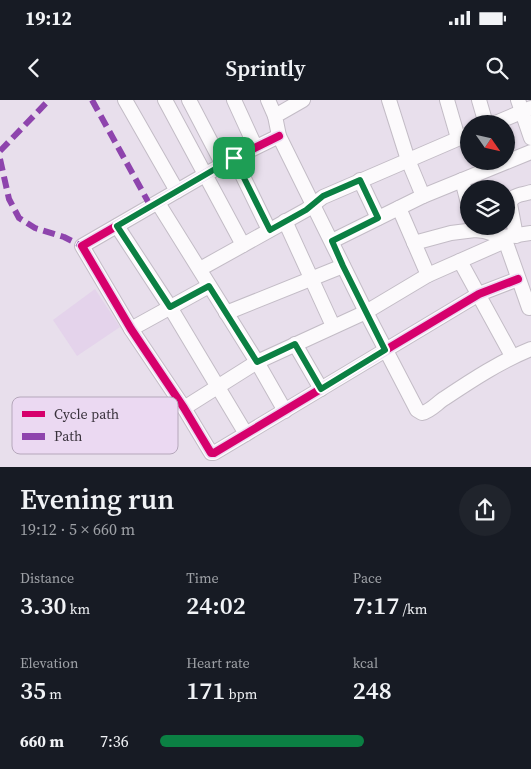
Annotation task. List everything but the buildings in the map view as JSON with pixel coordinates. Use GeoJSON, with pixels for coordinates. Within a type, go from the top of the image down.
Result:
{"type":"FeatureCollection","features":[{"type":"Feature","properties":{"kind":"street"},"geometry":{"type":"LineString","coordinates":[[125,100],[177,191]]}},
{"type":"Feature","properties":{"kind":"street"},"geometry":{"type":"LineString","coordinates":[[165,100],[243,245]]}},
{"type":"Feature","properties":{"kind":"street"},"geometry":{"type":"LineString","coordinates":[[189,100],[270,230]]}},
{"type":"Feature","properties":{"kind":"street"},"geometry":{"type":"LineString","coordinates":[[234,100],[256,146]]}},
{"type":"Feature","properties":{"kind":"street"},"geometry":{"type":"LineString","coordinates":[[268,100],[275,116],[279,136],[385,350],[417,410],[422,413],[426,412],[444,398],[512,356],[531,349]]}},
{"type":"Feature","properties":{"kind":"street"},"geometry":{"type":"LineString","coordinates":[[275,116],[303,100]]}},
{"type":"Feature","properties":{"kind":"street"},"geometry":{"type":"LineString","coordinates":[[390,100],[408,160],[423,196]]}},
{"type":"Feature","properties":{"kind":"street"},"geometry":{"type":"LineString","coordinates":[[447,100],[460,128]]}},
{"type":"Feature","properties":{"kind":"street"},"geometry":{"type":"LineString","coordinates":[[479,100],[483,115]]}},
{"type":"Feature","properties":{"kind":"street"},"geometry":{"type":"LineString","coordinates":[[508,115],[524,106],[531,138]]}},
{"type":"Feature","properties":{"kind":"street"},"geometry":{"type":"LineString","coordinates":[[177,397],[131,329],[82,246],[256,146],[279,136]]}},
{"type":"Feature","properties":{"kind":"street"},"geometry":{"type":"LineString","coordinates":[[200,269],[306,210],[323,196],[460,138]]}},
{"type":"Feature","properties":{"kind":"street"},"geometry":{"type":"LineString","coordinates":[[462,180],[531,152]]}},
{"type":"Feature","properties":{"kind":"street"},"geometry":{"type":"LineString","coordinates":[[360,180],[378,218]]}},
{"type":"Feature","properties":{"kind":"street"},"geometry":{"type":"LineString","coordinates":[[332,241],[423,196],[460,181]]}},
{"type":"Feature","properties":{"kind":"street"},"geometry":{"type":"LineString","coordinates":[[530,309],[518,279],[508,238],[510,200],[531,192]]}},
{"type":"Feature","properties":{"kind":"street"},"geometry":{"type":"LineString","coordinates":[[158,203],[257,362],[284,411]]}},
{"type":"Feature","properties":{"kind":"street"},"geometry":{"type":"LineString","coordinates":[[399,208],[428,275]]}},
{"type":"Feature","properties":{"kind":"street"},"geometry":{"type":"LineString","coordinates":[[285,222],[333,326]]}},
{"type":"Feature","properties":{"kind":"street"},"geometry":{"type":"LineString","coordinates":[[117,226],[170,307],[246,434]]}},
{"type":"Feature","properties":{"kind":"street"},"geometry":{"type":"LineString","coordinates":[[414,242],[460,231]]}},
{"type":"Feature","properties":{"kind":"street"},"geometry":{"type":"LineString","coordinates":[[184,408],[257,362],[366,312],[428,275],[508,238],[531,233]]}},
{"type":"Feature","properties":{"kind":"street"},"geometry":{"type":"LineString","coordinates":[[498,235],[508,238]]}},
{"type":"Feature","properties":{"kind":"street"},"geometry":{"type":"LineString","coordinates":[[460,261],[512,356]]}},
{"type":"Feature","properties":{"kind":"street"},"geometry":{"type":"LineString","coordinates":[[226,313],[343,266]]}},
{"type":"Feature","properties":{"kind":"street"},"geometry":{"type":"LineString","coordinates":[[178,399],[211,453],[214,453],[479,294],[518,279]]}},
{"type":"Feature","properties":{"kind":"street"},"geometry":{"type":"LineString","coordinates":[[131,329],[209,286]]}},
{"type":"Feature","properties":{"kind":"street"},"geometry":{"type":"LineString","coordinates":[[295,344],[321,389]]}},
{"type":"Feature","properties":{"kind":"shaded area"},"geometry":{"type":"Polygon","coordinates":[[[95,289],[120,327],[77,356],[53,320],[95,289]]]}},
{"type":"Feature","properties":{"kind":"marked path"},"geometry":{"type":"LineString","coordinates":[[0,151],[49,100]]}},
{"type":"Feature","properties":{"kind":"marked path"},"geometry":{"type":"LineString","coordinates":[[92,100],[151,207]]}},
{"type":"Feature","properties":{"kind":"marked path"},"geometry":{"type":"LineString","coordinates":[[0,159],[9,199],[19,218],[35,228],[64,237],[82,246]]}},
{"type":"Feature","properties":{"kind":"cycle path"},"geometry":{"type":"LineString","coordinates":[[177,397],[131,329],[82,246],[234,158],[279,136]]}},
{"type":"Feature","properties":{"kind":"cycle path"},"geometry":{"type":"LineString","coordinates":[[178,399],[211,453],[214,453],[479,294],[518,279]]}},
{"type":"Feature","properties":{"kind":"route"},"geometry":{"type":"LineString","coordinates":[[234,158],[270,230],[306,210],[323,196],[360,180],[378,218],[332,241],[385,350],[321,389],[295,344],[257,362],[209,286],[170,307],[117,226],[234,158]]}}]}
